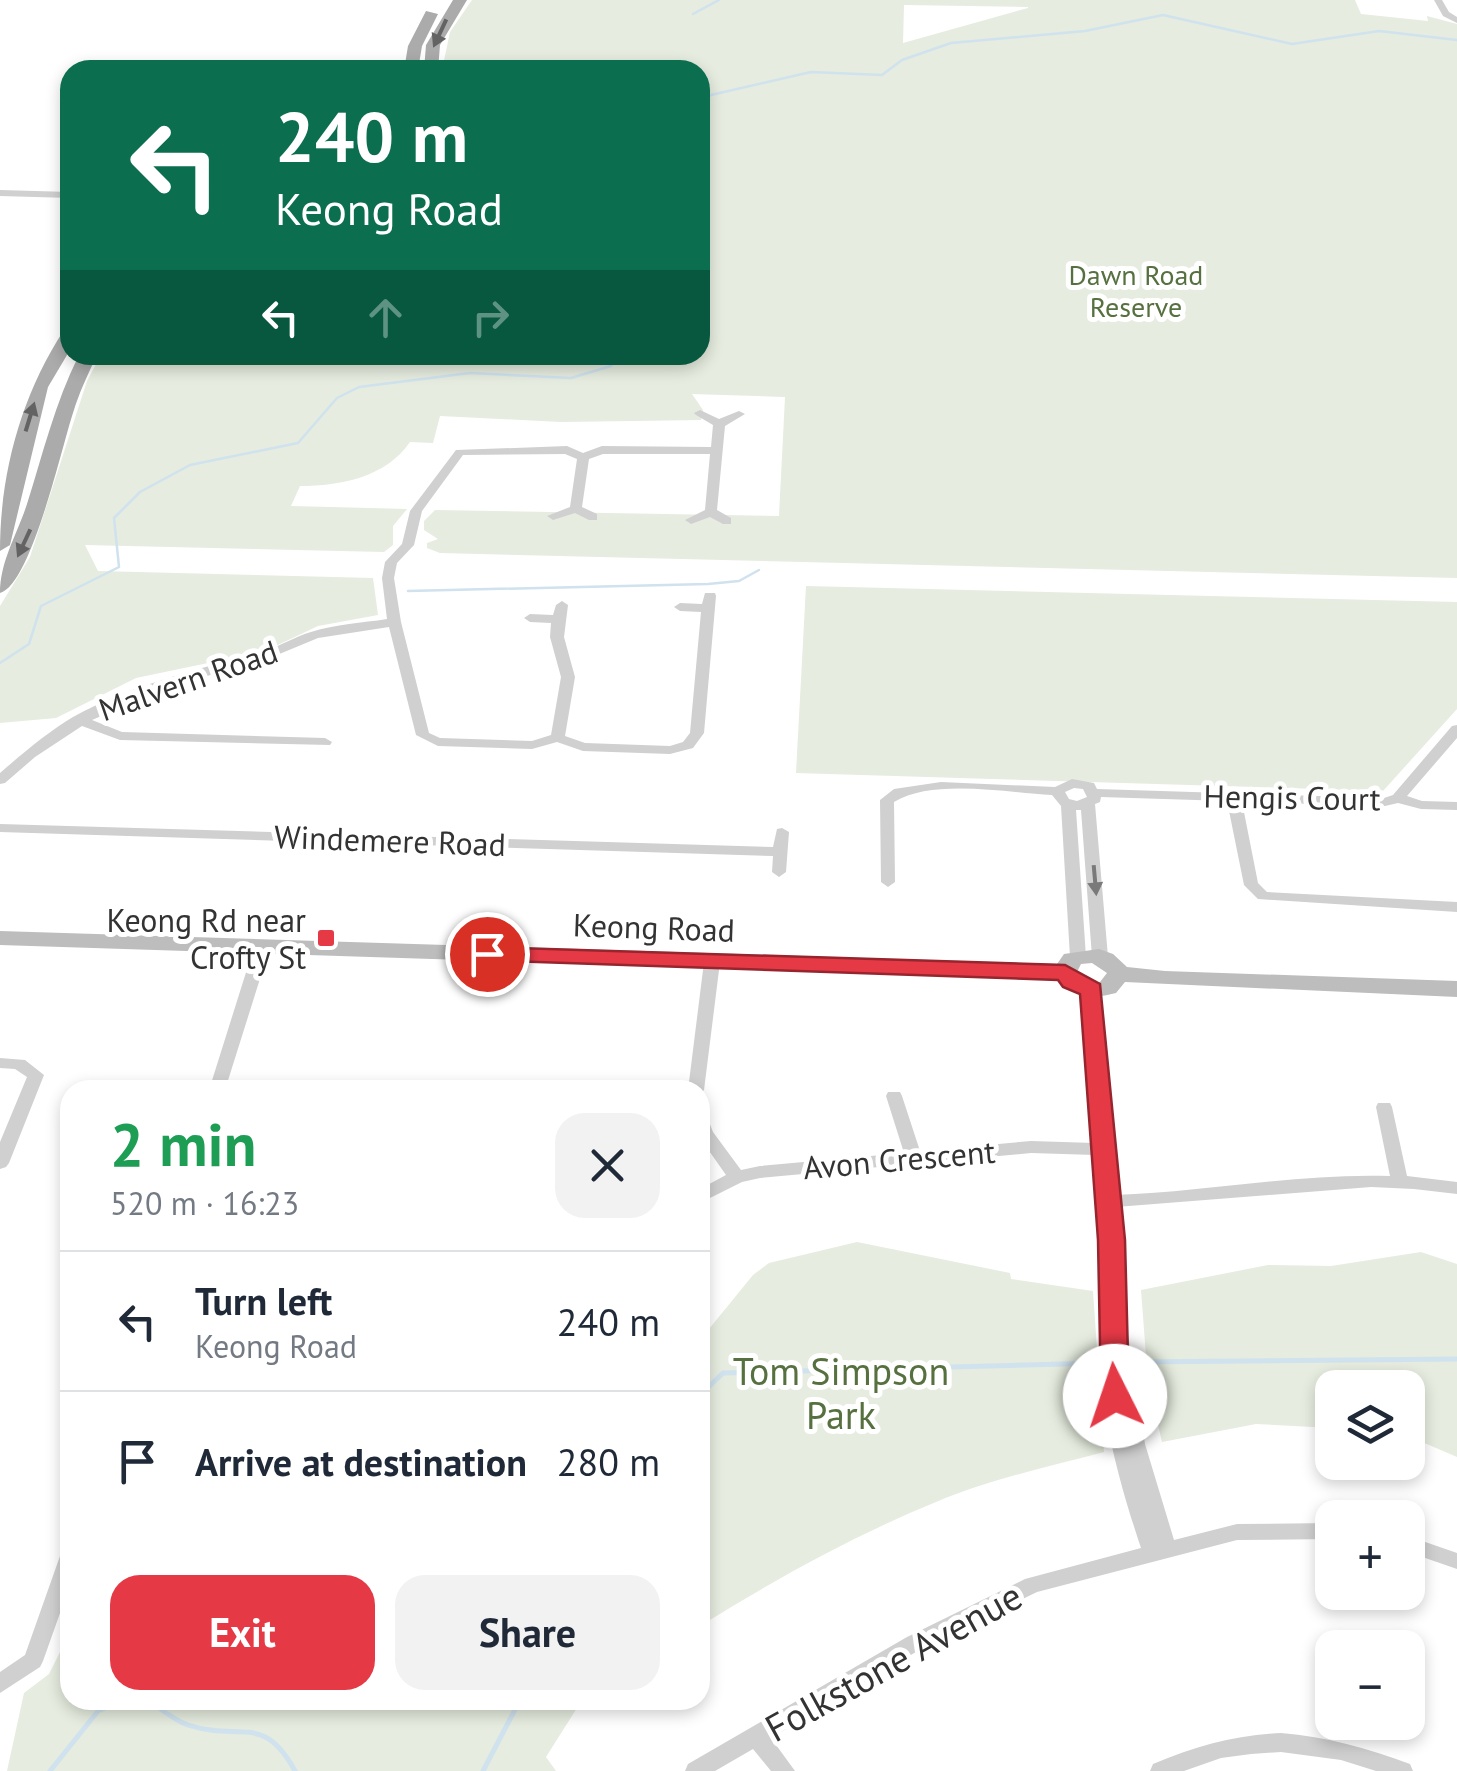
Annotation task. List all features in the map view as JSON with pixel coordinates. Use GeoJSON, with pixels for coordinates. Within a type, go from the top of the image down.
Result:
{"type":"FeatureCollection","features":[{"type":"Feature","properties":{"kind":"main road"},"geometry":{"type":"LineString","coordinates":[[413,60],[423,28],[441,0]]}},
{"type":"Feature","properties":{"kind":"main road"},"geometry":{"type":"LineString","coordinates":[[432,60],[434,45],[460,0]]}},
{"type":"Feature","properties":{"kind":"main road"},"geometry":{"type":"LineString","coordinates":[[0,545],[39,386],[60,351]]}},
{"type":"Feature","properties":{"kind":"main road"},"geometry":{"type":"LineString","coordinates":[[0,587],[30,532],[55,438],[84,365]]}},
{"type":"Feature","properties":{"kind":"street"},"geometry":{"type":"LineString","coordinates":[[1438,0],[1444,11],[1457,20]]}},
{"type":"Feature","properties":{"kind":"street"},"geometry":{"type":"LineString","coordinates":[[0,193],[60,195]]}},
{"type":"Feature","properties":{"kind":"street"},"geometry":{"type":"LineString","coordinates":[[700,413],[719,424]]}},
{"type":"Feature","properties":{"kind":"street"},"geometry":{"type":"LineString","coordinates":[[719,424],[739,414]]}},
{"type":"Feature","properties":{"kind":"street"},"geometry":{"type":"LineString","coordinates":[[711,512],[719,424]]}},
{"type":"Feature","properties":{"kind":"street"},"geometry":{"type":"LineString","coordinates":[[680,607],[709,602],[695,739],[670,750],[582,747],[558,738],[532,745],[427,740],[394,622],[389,594],[391,562],[408,545],[416,511],[460,452],[567,450],[583,456],[602,450],[716,451]]}},
{"type":"Feature","properties":{"kind":"street"},"geometry":{"type":"LineString","coordinates":[[576,509],[583,456]]}},
{"type":"Feature","properties":{"kind":"street"},"geometry":{"type":"LineString","coordinates":[[553,516],[576,509],[593,518]]}},
{"type":"Feature","properties":{"kind":"street"},"geometry":{"type":"LineString","coordinates":[[691,520],[711,512]]}},
{"type":"Feature","properties":{"kind":"street"},"geometry":{"type":"LineString","coordinates":[[711,512],[727,521]]}},
{"type":"Feature","properties":{"kind":"street"},"geometry":{"type":"LineString","coordinates":[[530,618],[560,612],[557,638],[568,677],[558,738]]}},
{"type":"Feature","properties":{"kind":"street","name":"Malvern Road"},"geometry":{"type":"LineString","coordinates":[[0,780],[78,720],[166,681],[263,656],[328,632],[394,622]]}},
{"type":"Feature","properties":{"kind":"street"},"geometry":{"type":"LineString","coordinates":[[78,720],[120,736],[324,742]]}},
{"type":"Feature","properties":{"kind":"street","name":"Hengis Court"},"geometry":{"type":"LineString","coordinates":[[1092,798],[1371,802],[1398,798],[1457,729]]}},
{"type":"Feature","properties":{"kind":"street"},"geometry":{"type":"LineString","coordinates":[[1081,962],[1062,798],[1062,785],[1078,783],[1092,798],[1081,962],[1071,982],[1091,990],[1114,984],[1119,974]]}},
{"type":"Feature","properties":{"kind":"street"},"geometry":{"type":"LineString","coordinates":[[888,882],[886,826],[888,800],[894,792],[925,786],[1092,798]]}},
{"type":"Feature","properties":{"kind":"street"},"geometry":{"type":"LineString","coordinates":[[1234,798],[1251,885],[1264,896],[1457,907]]}},
{"type":"Feature","properties":{"kind":"street"},"geometry":{"type":"LineString","coordinates":[[1398,798],[1422,805],[1457,806]]}},
{"type":"Feature","properties":{"kind":"street","name":"Windemere Road"},"geometry":{"type":"LineString","coordinates":[[0,828],[780,852]]}},
{"type":"Feature","properties":{"kind":"street"},"geometry":{"type":"LineString","coordinates":[[779,872],[782,832]]}},
{"type":"Feature","properties":{"kind":"street","name":"Keong Road"},"geometry":{"type":"LineString","coordinates":[[0,938],[712,962],[1081,962]]}},
{"type":"Feature","properties":{"kind":"street"},"geometry":{"type":"LineString","coordinates":[[220,1080],[262,947]]}},
{"type":"Feature","properties":{"kind":"street"},"geometry":{"type":"LineString","coordinates":[[697,1080],[712,962]]}},
{"type":"Feature","properties":{"kind":"street"},"geometry":{"type":"LineString","coordinates":[[1081,962],[1114,964],[1119,974]]}},
{"type":"Feature","properties":{"kind":"street"},"geometry":{"type":"LineString","coordinates":[[1119,974],[1457,989]]}},
{"type":"Feature","properties":{"kind":"street"},"geometry":{"type":"LineString","coordinates":[[1091,990],[1122,1386],[1120,1446],[1159,1549]]}},
{"type":"Feature","properties":{"kind":"street"},"geometry":{"type":"LineString","coordinates":[[0,1063],[18,1064],[36,1075],[0,1163]]}},
{"type":"Feature","properties":{"kind":"street"},"geometry":{"type":"LineString","coordinates":[[894,1096],[914,1158]]}},
{"type":"Feature","properties":{"kind":"street"},"geometry":{"type":"LineString","coordinates":[[1384,1106],[1399,1180]]}},
{"type":"Feature","properties":{"kind":"street"},"geometry":{"type":"LineString","coordinates":[[710,1140],[736,1176]]}},
{"type":"Feature","properties":{"kind":"street","name":"Avon Crescent"},"geometry":{"type":"LineString","coordinates":[[710,1192],[736,1176],[1030,1147],[1105,1149]]}},
{"type":"Feature","properties":{"kind":"street"},"geometry":{"type":"LineString","coordinates":[[1109,1202],[1181,1201],[1399,1180],[1457,1188]]}},
{"type":"Feature","properties":{"kind":"street","name":"Folkstone Avenue"},"geometry":{"type":"LineString","coordinates":[[696,1771],[974,1610],[1032,1585],[1159,1549],[1237,1532],[1315,1532]]}},
{"type":"Feature","properties":{"kind":"street"},"geometry":{"type":"LineString","coordinates":[[1425,1550],[1457,1562]]}},
{"type":"Feature","properties":{"kind":"street"},"geometry":{"type":"LineString","coordinates":[[0,1684],[33,1662],[60,1585]]}},
{"type":"Feature","properties":{"kind":"street"},"geometry":{"type":"LineString","coordinates":[[756,1736],[784,1771]]}},
{"type":"Feature","properties":{"kind":"street"},"geometry":{"type":"LineString","coordinates":[[1161,1771],[1190,1756],[1252,1741],[1310,1742],[1366,1756],[1402,1771]]}},
{"type":"Feature","properties":{"kind":"green space","name":"Dawn Road Reserve"},"geometry":{"type":"Polygon","coordinates":[[[472,0],[1355,0],[1361,14],[1428,21],[1427,16],[1457,24],[1457,578],[440,553],[427,548],[427,543],[438,539],[424,530],[424,521],[435,510],[779,516],[785,397],[692,394],[703,410],[701,420],[561,422],[440,416],[433,443],[410,442],[388,464],[361,477],[300,486],[291,506],[407,509],[393,526],[393,545],[384,552],[85,545],[98,571],[373,578],[378,615],[318,626],[265,651],[136,678],[56,718],[0,723],[0,606],[30,557],[96,365],[710,365],[710,60],[444,60],[450,32],[472,0]],[[904,5],[903,43],[1028,8],[904,5]]]}},
{"type":"Feature","properties":{"kind":"green space"},"geometry":{"type":"Polygon","coordinates":[[[806,586],[1457,602],[1457,709],[1383,791],[796,773],[806,586]]]}},
{"type":"Feature","properties":{"kind":"green space","name":"Tom Simpson Park"},"geometry":{"type":"Polygon","coordinates":[[[857,1242],[1010,1273],[1011,1279],[1093,1291],[1104,1452],[977,1487],[906,1515],[815,1559],[710,1620],[710,1328],[753,1275],[769,1263],[857,1242]]]}},
{"type":"Feature","properties":{"kind":"green space"},"geometry":{"type":"Polygon","coordinates":[[[1421,1252],[1457,1264],[1457,1457],[1425,1443],[1425,1370],[1315,1370],[1315,1427],[1256,1424],[1162,1442],[1148,1382],[1141,1290],[1268,1265],[1331,1266],[1421,1252]]]}},
{"type":"Feature","properties":{"kind":"green space"},"geometry":{"type":"Polygon","coordinates":[[[60,1652],[60,1710],[576,1710],[546,1757],[556,1771],[7,1771],[24,1693],[49,1674],[60,1652]]]}},
{"type":"Feature","properties":{"kind":"waterway"},"geometry":{"type":"LineString","coordinates":[[693,14],[719,0]]}},
{"type":"Feature","properties":{"kind":"waterway"},"geometry":{"type":"LineString","coordinates":[[710,96],[811,72],[882,75],[902,60],[951,43],[1085,31],[1163,15],[1292,44],[1379,31],[1457,40]]}},
{"type":"Feature","properties":{"kind":"waterway"},"geometry":{"type":"LineString","coordinates":[[0,663],[29,644],[41,606],[119,567],[114,518],[140,492],[190,465],[298,443],[337,398],[359,387],[470,373],[571,378],[611,365]]}},
{"type":"Feature","properties":{"kind":"waterway"},"geometry":{"type":"LineString","coordinates":[[408,591],[708,584],[739,581],[759,570]]}},
{"type":"Feature","properties":{"kind":"waterway"},"geometry":{"type":"LineString","coordinates":[[1132,1362],[1457,1359]]}},
{"type":"Feature","properties":{"kind":"waterway"},"geometry":{"type":"LineString","coordinates":[[710,1385],[723,1373],[1102,1363]]}},
{"type":"Feature","properties":{"kind":"waterway"},"geometry":{"type":"LineString","coordinates":[[50,1771],[100,1710]]}},
{"type":"Feature","properties":{"kind":"waterway"},"geometry":{"type":"LineString","coordinates":[[163,1710],[188,1725],[261,1735],[272,1741],[295,1771]]}},
{"type":"Feature","properties":{"kind":"waterway"},"geometry":{"type":"LineString","coordinates":[[483,1771],[515,1710]]}},
{"type":"Feature","properties":{"kind":"place","name":"Keong Rd near Crofty St"},"geometry":{"type":"Point","coordinates":[326,938]}},
{"type":"Feature","properties":{"kind":"route"},"geometry":{"type":"LineString","coordinates":[[487,954],[1065,972],[1071,982],[1091,990],[1116,1316],[1111,1349],[1115,1396]]}}]}
